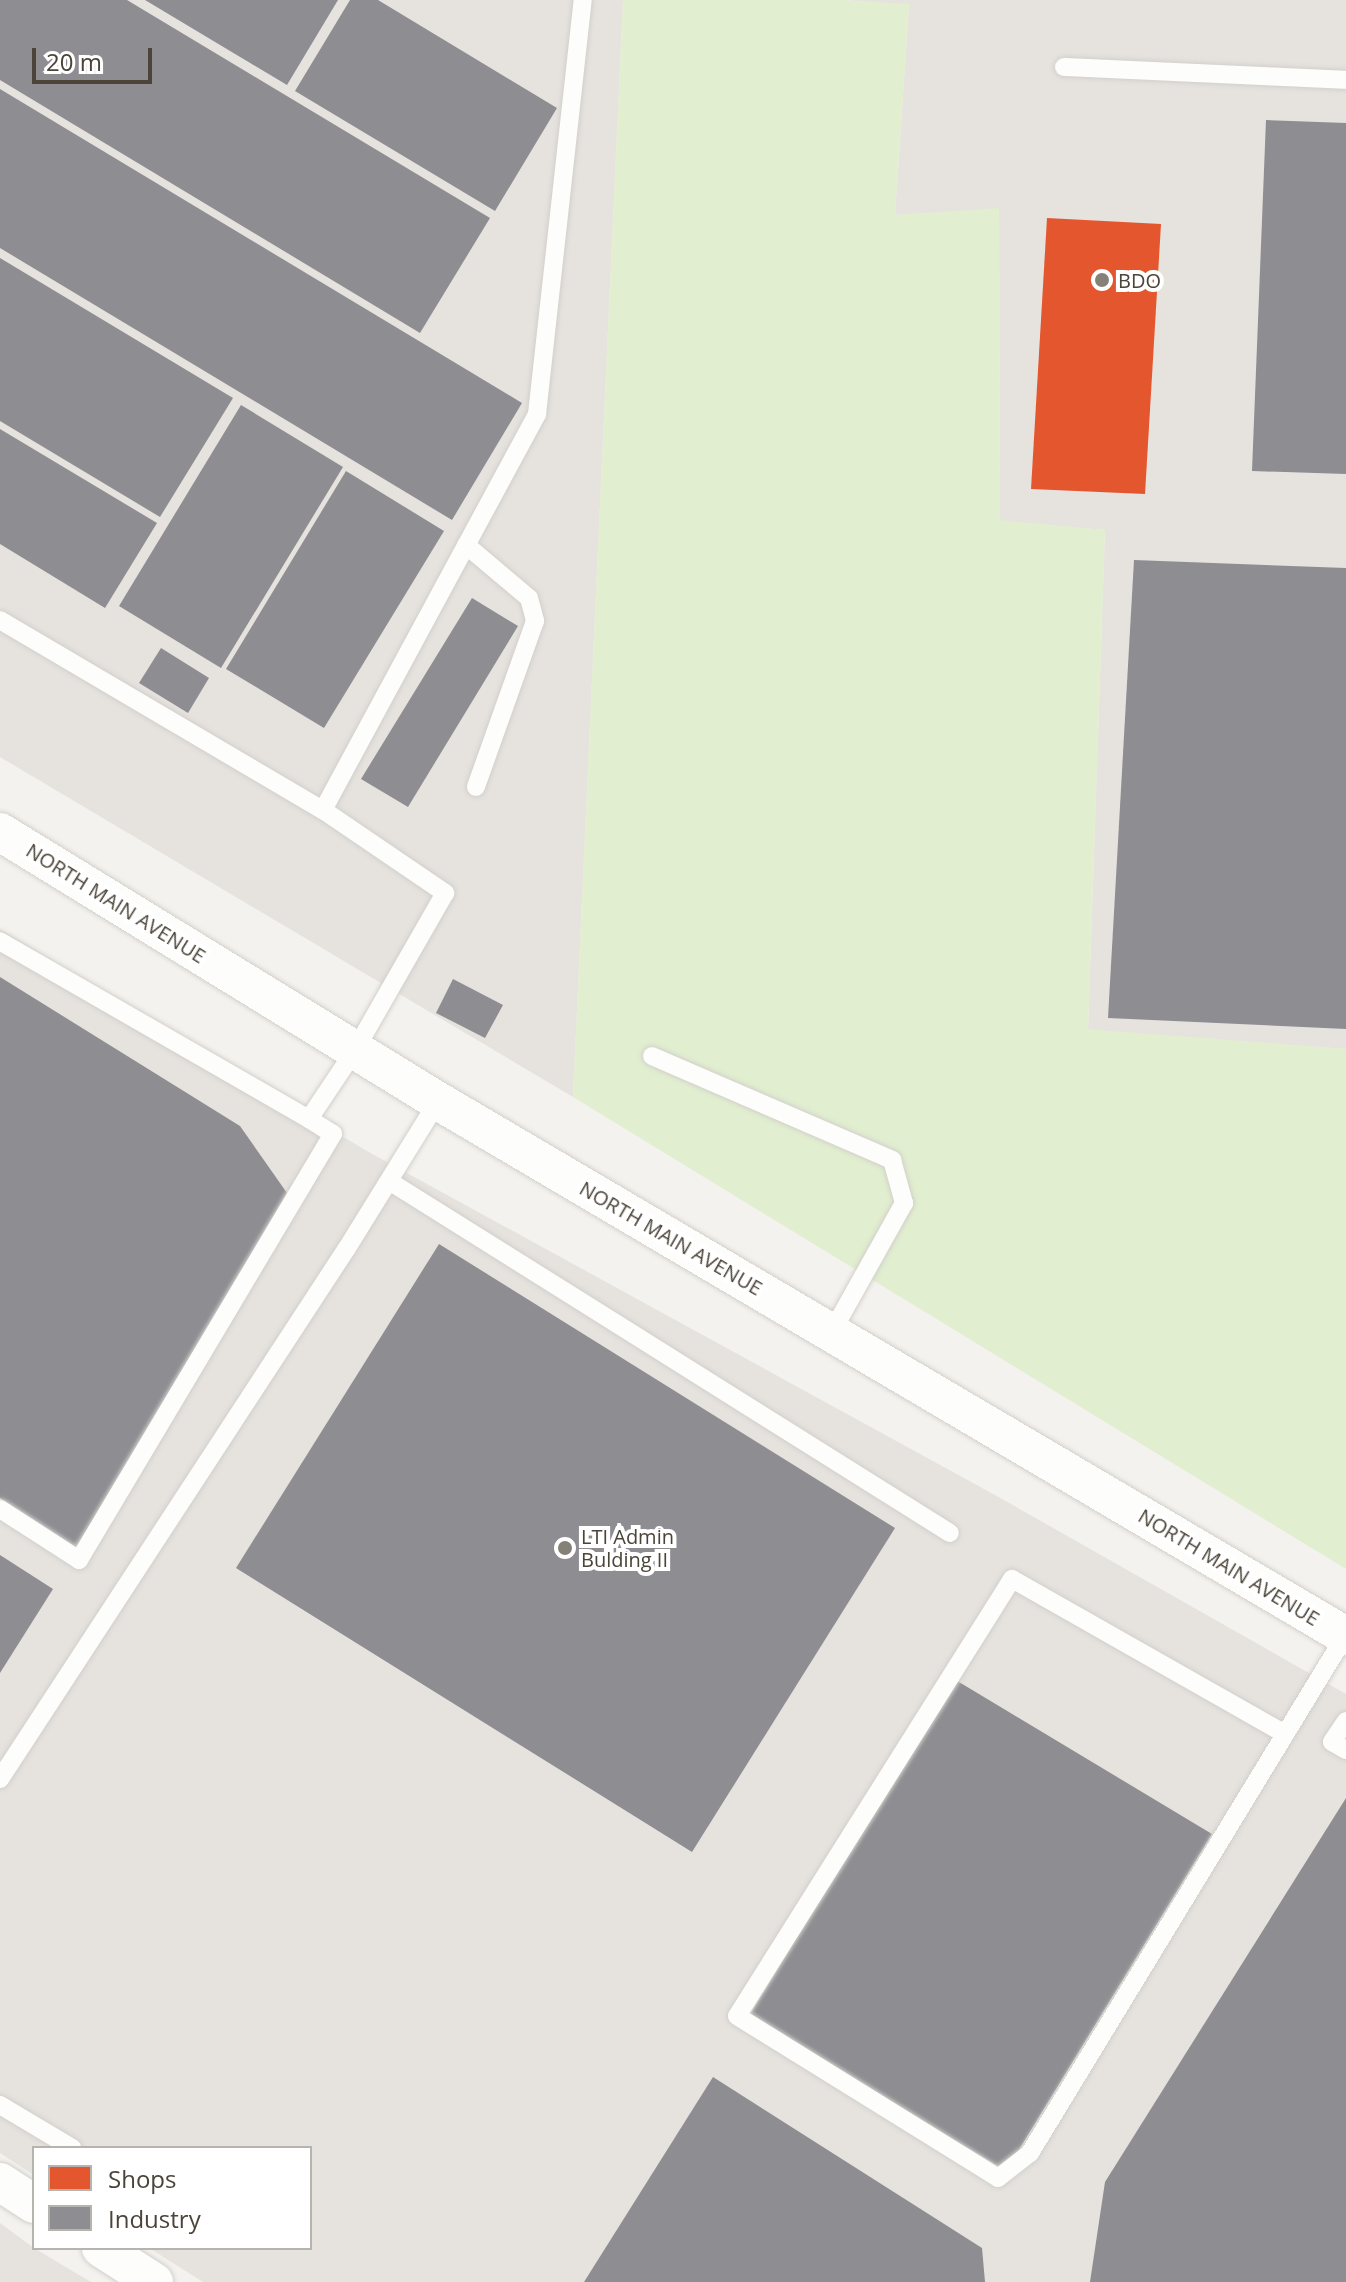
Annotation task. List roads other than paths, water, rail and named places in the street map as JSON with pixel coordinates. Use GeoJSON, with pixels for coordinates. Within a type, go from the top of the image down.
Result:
{"type":"FeatureCollection","features":[{"type":"Feature","properties":{"kind":"street","name":"NORTH MAIN AVENUE"},"geometry":{"type":"LineString","coordinates":[[0,832],[438,1101],[1346,1636]]}},
{"type":"Feature","properties":{"kind":"street"},"geometry":{"type":"LineString","coordinates":[[0,2182],[32,2203]]}},
{"type":"Feature","properties":{"kind":"street"},"geometry":{"type":"LineString","coordinates":[[104,2250],[154,2282]]}},
{"type":"Feature","properties":{"kind":"lane"},"geometry":{"type":"LineString","coordinates":[[323,810],[537,414],[583,0]]}},
{"type":"Feature","properties":{"kind":"lane"},"geometry":{"type":"LineString","coordinates":[[1064,67],[1346,80]]}},
{"type":"Feature","properties":{"kind":"lane"},"geometry":{"type":"LineString","coordinates":[[466,545],[529,598],[535,621],[476,787]]}},
{"type":"Feature","properties":{"kind":"lane"},"geometry":{"type":"LineString","coordinates":[[0,620],[323,810],[445,893],[355,1050],[309,1119]]}},
{"type":"Feature","properties":{"kind":"lane"},"geometry":{"type":"LineString","coordinates":[[0,941],[333,1134],[79,1560],[0,1509]]}},
{"type":"Feature","properties":{"kind":"lane"},"geometry":{"type":"LineString","coordinates":[[652,1056],[892,1160],[904,1203],[832,1332]]}},
{"type":"Feature","properties":{"kind":"lane"},"geometry":{"type":"LineString","coordinates":[[0,1779],[438,1101]]}},
{"type":"Feature","properties":{"kind":"lane"},"geometry":{"type":"LineString","coordinates":[[389,1181],[950,1533]]}},
{"type":"Feature","properties":{"kind":"lane"},"geometry":{"type":"LineString","coordinates":[[1285,1734],[1012,1579],[737,2016],[998,2178],[1030,2153],[1346,1636]]}},
{"type":"Feature","properties":{"kind":"lane"},"geometry":{"type":"LineString","coordinates":[[1346,1721],[1332,1742],[1346,1750]]}},
{"type":"Feature","properties":{"kind":"lane"},"geometry":{"type":"LineString","coordinates":[[0,2105],[69,2146]]}},
{"type":"Feature","properties":{"kind":"place","name":"BDO"},"geometry":{"type":"Point","coordinates":[1102,280]}},
{"type":"Feature","properties":{"kind":"place","name":"LTI Admin Bulding II"},"geometry":{"type":"Point","coordinates":[565,1548]}}]}
